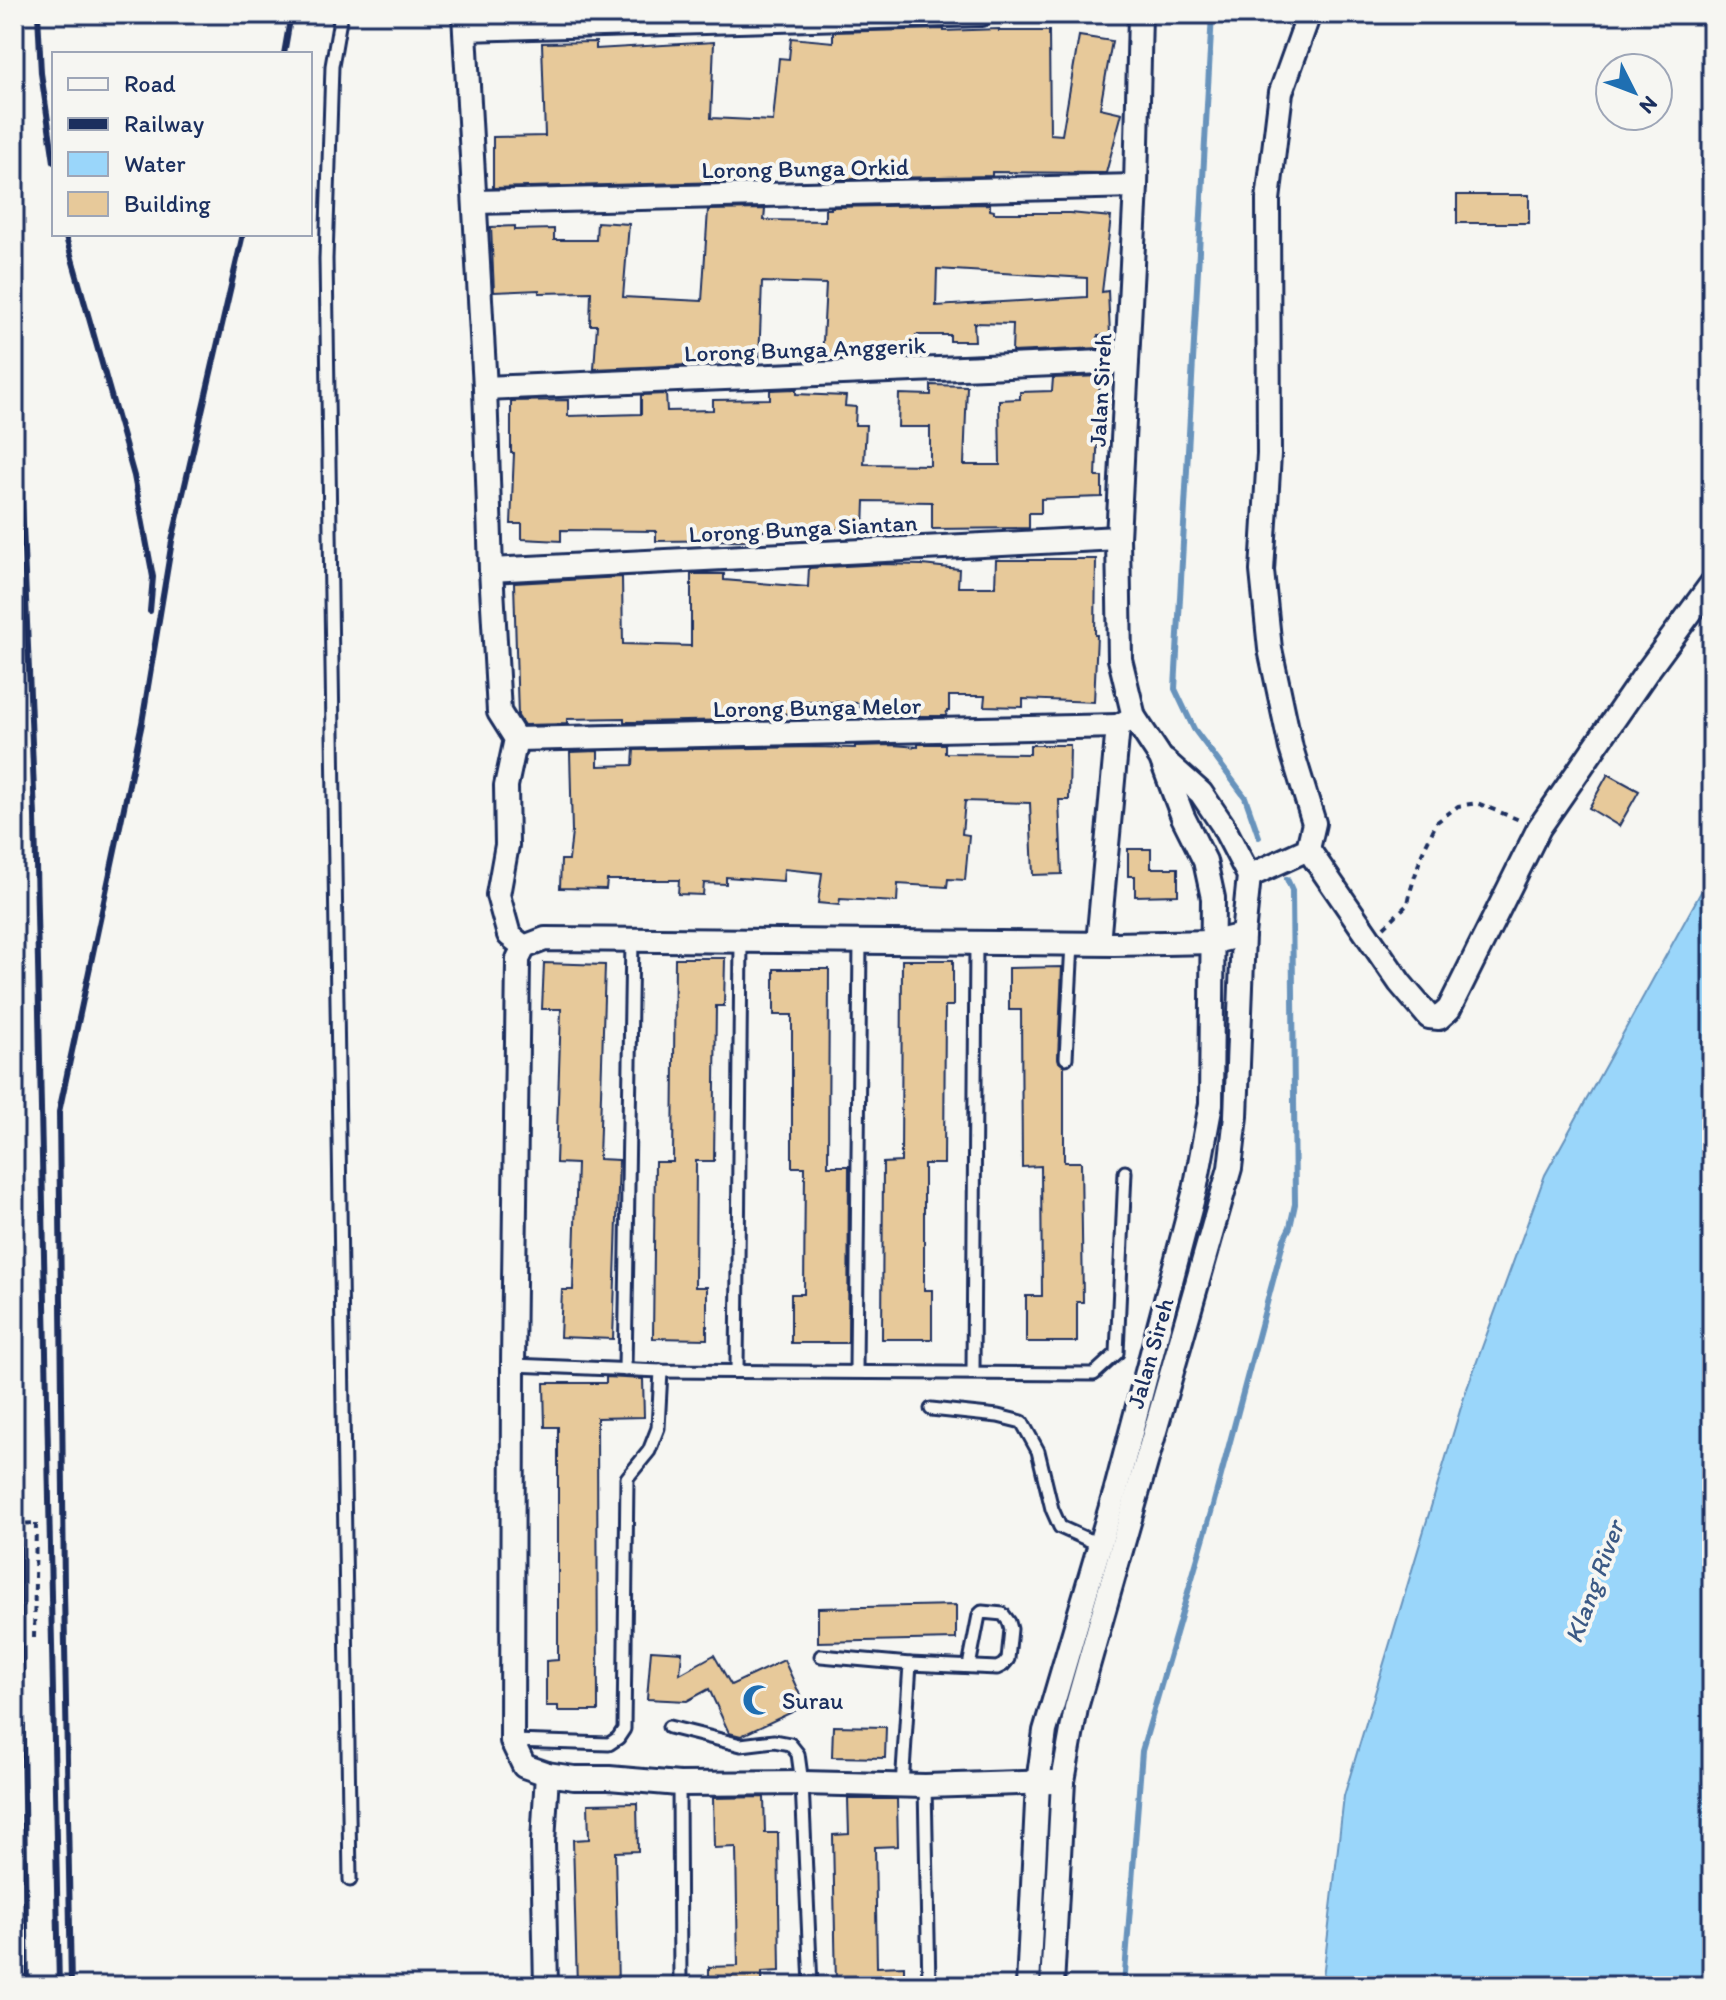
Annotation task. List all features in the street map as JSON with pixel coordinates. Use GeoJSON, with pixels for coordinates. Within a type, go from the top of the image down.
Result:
{"type":"FeatureCollection","features":[{"type":"Feature","properties":{"kind":"street"},"geometry":{"type":"LineString","coordinates":[[524,947],[509,935],[498,895],[507,845],[506,786],[516,739],[499,712],[485,388],[464,21],[981,14]]}},
{"type":"Feature","properties":{"kind":"street","name":"Jalan Sireh"},"geometry":{"type":"LineString","coordinates":[[1052,1986],[1063,1781],[1076,1708],[1230,1168],[1236,1116],[1243,935],[1249,876],[1222,824],[1201,793],[1161,758],[1126,721],[1120,659],[1118,538],[1136,186],[1140,14]]}},
{"type":"Feature","properties":{"kind":"street"},"geometry":{"type":"LineString","coordinates":[[1309,14],[1281,92],[1268,200],[1269,454],[1262,571],[1270,649],[1291,748],[1314,823],[1308,849],[1400,983],[1429,1017],[1439,1018],[1449,1009],[1539,828],[1712,583]]}},
{"type":"Feature","properties":{"kind":"street","name":"Lorong Bunga Orkid"},"geometry":{"type":"LineString","coordinates":[[475,202],[1136,186]]}},
{"type":"Feature","properties":{"kind":"street","name":"Lorong Bunga Anggerik"},"geometry":{"type":"LineString","coordinates":[[485,388],[1127,361]]}},
{"type":"Feature","properties":{"kind":"street","name":"Lorong Bunga Siantan"},"geometry":{"type":"LineString","coordinates":[[491,570],[1118,538]]}},
{"type":"Feature","properties":{"kind":"street"},"geometry":{"type":"LineString","coordinates":[[1098,943],[1126,721]]}},
{"type":"Feature","properties":{"kind":"street","name":"Lorong Bunga Melor"},"geometry":{"type":"LineString","coordinates":[[516,739],[1126,721]]}},
{"type":"Feature","properties":{"kind":"street","name":"Jalan Sireh"},"geometry":{"type":"LineString","coordinates":[[1028,1986],[1038,1783],[1045,1731],[1115,1493],[1195,1190],[1211,1104],[1213,898],[1205,861],[1183,817],[1161,758]]}},
{"type":"Feature","properties":{"kind":"street"},"geometry":{"type":"LineString","coordinates":[[1249,876],[1308,849]]}},
{"type":"Feature","properties":{"kind":"street"},"geometry":{"type":"LineString","coordinates":[[1063,1781],[925,1786],[679,1784],[574,1778],[547,1774],[524,1766],[512,1741],[518,959],[524,947],[545,939],[1098,943],[1214,942],[1243,935]]}},
{"type":"Feature","properties":{"kind":"street"},"geometry":{"type":"LineString","coordinates":[[546,1986],[543,1842],[547,1774]]}},
{"type":"Feature","properties":{"kind":"lane"},"geometry":{"type":"LineString","coordinates":[[341,14],[332,66],[326,259],[350,1880]]}},
{"type":"Feature","properties":{"kind":"lane"},"geometry":{"type":"LineString","coordinates":[[625,1370],[632,940]]}},
{"type":"Feature","properties":{"kind":"lane"},"geometry":{"type":"LineString","coordinates":[[737,1371],[741,941]]}},
{"type":"Feature","properties":{"kind":"lane"},"geometry":{"type":"LineString","coordinates":[[856,1371],[860,941]]}},
{"type":"Feature","properties":{"kind":"lane"},"geometry":{"type":"LineString","coordinates":[[973,1372],[976,943]]}},
{"type":"Feature","properties":{"kind":"lane"},"geometry":{"type":"LineString","coordinates":[[1066,1058],[1072,943]]}},
{"type":"Feature","properties":{"kind":"lane"},"geometry":{"type":"LineString","coordinates":[[513,1365],[661,1371],[1094,1374],[1117,1353],[1125,1172]]}},
{"type":"Feature","properties":{"kind":"lane"},"geometry":{"type":"LineString","coordinates":[[512,1741],[609,1744],[624,1729],[627,1478],[649,1451],[658,1428],[661,1371]]}},
{"type":"Feature","properties":{"kind":"lane"},"geometry":{"type":"LineString","coordinates":[[931,1409],[998,1416],[1022,1422],[1038,1451],[1052,1509],[1060,1527],[1100,1545]]}},
{"type":"Feature","properties":{"kind":"lane"},"geometry":{"type":"LineString","coordinates":[[821,1656],[997,1668],[1008,1659],[1011,1629],[1003,1614],[982,1612],[979,1615],[969,1666]]}},
{"type":"Feature","properties":{"kind":"lane"},"geometry":{"type":"LineString","coordinates":[[902,1786],[910,1664]]}},
{"type":"Feature","properties":{"kind":"lane"},"geometry":{"type":"LineString","coordinates":[[669,1727],[741,1745],[774,1741],[790,1744],[798,1754],[811,1986]]}},
{"type":"Feature","properties":{"kind":"lane"},"geometry":{"type":"LineString","coordinates":[[679,1784],[680,1986]]}},
{"type":"Feature","properties":{"kind":"lane"},"geometry":{"type":"LineString","coordinates":[[925,1786],[929,1986]]}},
{"type":"Feature","properties":{"kind":"path"},"geometry":{"type":"LineString","coordinates":[[1368,936],[1389,924],[1408,904],[1422,853],[1437,822],[1458,806],[1477,803],[1539,828]]}},
{"type":"Feature","properties":{"kind":"path"},"geometry":{"type":"LineString","coordinates":[[14,1524],[36,1523],[34,1638]]}},
{"type":"Feature","properties":{"kind":"water","name":"Klang River"},"geometry":{"type":"Polygon","coordinates":[[[1712,872],[1712,1986],[1322,1986],[1344,1796],[1465,1394],[1545,1175],[1712,872]]]}},
{"type":"Feature","properties":{"kind":"building"},"geometry":{"type":"Polygon","coordinates":[[[944,29],[1049,31],[1050,134],[1062,135],[1079,36],[1112,41],[1100,108],[1122,113],[1106,173],[992,172],[992,176],[832,179],[833,174],[766,168],[765,181],[493,188],[493,137],[545,136],[542,43],[596,42],[596,49],[714,42],[711,118],[773,121],[779,58],[789,59],[791,38],[833,42],[833,32],[944,29]]]}},
{"type":"Feature","properties":{"kind":"building"},"geometry":{"type":"Polygon","coordinates":[[[1457,195],[1529,195],[1529,223],[1457,223],[1457,195]]]}},
{"type":"Feature","properties":{"kind":"building"},"geometry":{"type":"Polygon","coordinates":[[[990,204],[990,210],[994,213],[1070,213],[1111,217],[1102,292],[1108,291],[1110,335],[1098,335],[1099,348],[1012,352],[1013,324],[974,323],[975,341],[950,341],[950,335],[916,335],[916,355],[822,360],[826,284],[762,282],[759,362],[689,362],[689,365],[594,369],[597,325],[590,325],[591,292],[494,292],[491,227],[554,229],[554,240],[596,240],[597,222],[629,224],[623,297],[702,301],[708,210],[765,209],[764,220],[825,221],[825,209],[990,204]],[[937,269],[936,306],[1087,297],[1087,278],[937,269]]]}},
{"type":"Feature","properties":{"kind":"building"},"geometry":{"type":"Polygon","coordinates":[[[1100,376],[1096,477],[1102,477],[1102,497],[1041,499],[1041,513],[1029,513],[1029,528],[932,529],[932,502],[865,501],[864,530],[748,531],[748,540],[656,541],[656,531],[561,530],[561,541],[522,539],[522,524],[511,524],[514,453],[511,453],[511,401],[568,400],[568,416],[641,414],[641,395],[666,394],[667,411],[713,410],[713,400],[770,399],[770,390],[796,389],[796,394],[846,396],[845,406],[856,407],[855,425],[866,425],[864,464],[930,465],[930,427],[898,427],[899,394],[931,395],[931,385],[967,386],[964,465],[1000,465],[999,400],[1020,399],[1020,392],[1052,391],[1053,378],[1100,376]]]}},
{"type":"Feature","properties":{"kind":"building"},"geometry":{"type":"Polygon","coordinates":[[[1096,559],[1094,702],[1023,699],[1023,707],[984,706],[985,696],[949,696],[946,716],[919,716],[919,710],[859,707],[860,703],[797,701],[797,714],[738,712],[738,720],[624,722],[624,718],[567,719],[567,724],[524,725],[518,716],[514,583],[622,577],[623,644],[691,646],[691,574],[724,574],[724,580],[808,587],[809,568],[922,565],[959,569],[958,587],[995,587],[996,560],[1096,559]]]}},
{"type":"Feature","properties":{"kind":"building"},"geometry":{"type":"Polygon","coordinates":[[[918,744],[945,744],[945,753],[1030,754],[1030,745],[1070,745],[1069,800],[1059,800],[1062,874],[1033,875],[1030,803],[965,801],[962,834],[969,835],[965,880],[948,879],[947,887],[898,884],[897,902],[840,899],[839,905],[818,903],[822,873],[784,869],[783,881],[726,877],[726,884],[704,883],[703,895],[678,894],[679,880],[607,880],[606,889],[560,888],[561,860],[569,860],[572,832],[570,752],[598,751],[598,766],[633,765],[634,750],[918,747],[918,744]]]}},
{"type":"Feature","properties":{"kind":"building"},"geometry":{"type":"Polygon","coordinates":[[[1608,774],[1639,791],[1619,826],[1589,808],[1608,774]]]}},
{"type":"Feature","properties":{"kind":"building"},"geometry":{"type":"Polygon","coordinates":[[[1128,849],[1151,849],[1151,868],[1178,868],[1178,895],[1135,896],[1135,876],[1128,876],[1128,849]]]}},
{"type":"Feature","properties":{"kind":"building"},"geometry":{"type":"Polygon","coordinates":[[[675,958],[725,958],[724,1006],[716,1006],[714,1161],[696,1161],[695,1287],[707,1287],[707,1339],[653,1338],[655,1162],[673,1162],[675,958]]]}},
{"type":"Feature","properties":{"kind":"building"},"geometry":{"type":"Polygon","coordinates":[[[902,960],[953,960],[953,1006],[945,1006],[944,1164],[924,1164],[924,1290],[932,1290],[932,1339],[882,1339],[883,1163],[901,1162],[902,960]]]}},
{"type":"Feature","properties":{"kind":"building"},"geometry":{"type":"Polygon","coordinates":[[[544,963],[605,965],[599,1159],[619,1160],[613,1339],[560,1337],[562,1290],[573,1290],[577,1164],[556,1163],[561,1009],[542,1009],[544,963]]]}},
{"type":"Feature","properties":{"kind":"building"},"geometry":{"type":"Polygon","coordinates":[[[1062,967],[1058,1058],[1064,1066],[1064,1162],[1081,1162],[1083,1302],[1077,1302],[1077,1342],[1026,1342],[1026,1296],[1042,1296],[1041,1166],[1022,1167],[1021,1010],[1009,1010],[1009,968],[1062,967]]]}},
{"type":"Feature","properties":{"kind":"building"},"geometry":{"type":"Polygon","coordinates":[[[774,969],[829,969],[828,1166],[849,1166],[848,1343],[791,1343],[791,1294],[804,1294],[805,1167],[792,1167],[792,1015],[774,1015],[774,969]]]}},
{"type":"Feature","properties":{"kind":"building"},"geometry":{"type":"Polygon","coordinates":[[[606,1377],[643,1379],[644,1417],[597,1418],[598,1711],[558,1711],[558,1706],[546,1706],[546,1661],[558,1660],[558,1427],[545,1427],[544,1383],[606,1383],[606,1377]]]}},
{"type":"Feature","properties":{"kind":"building"},"geometry":{"type":"Polygon","coordinates":[[[956,1605],[956,1639],[818,1642],[818,1608],[956,1605]]]}},
{"type":"Feature","properties":{"kind":"building"},"geometry":{"type":"Polygon","coordinates":[[[651,1650],[682,1652],[680,1674],[714,1655],[731,1685],[784,1660],[805,1706],[741,1736],[729,1733],[709,1689],[687,1701],[647,1699],[651,1650]]]}},
{"type":"Feature","properties":{"kind":"building"},"geometry":{"type":"Polygon","coordinates":[[[833,1726],[886,1727],[885,1758],[832,1757],[833,1726]]]}},
{"type":"Feature","properties":{"kind":"building"},"geometry":{"type":"Polygon","coordinates":[[[764,1797],[765,1833],[778,1833],[780,1971],[762,1972],[762,1986],[709,1986],[709,1967],[738,1966],[736,1847],[714,1848],[713,1798],[764,1797]]]}},
{"type":"Feature","properties":{"kind":"building"},"geometry":{"type":"Polygon","coordinates":[[[848,1799],[897,1799],[898,1846],[875,1847],[877,1967],[904,1966],[904,1986],[836,1986],[833,1835],[849,1834],[848,1799]]]}},
{"type":"Feature","properties":{"kind":"building"},"geometry":{"type":"Polygon","coordinates":[[[637,1803],[638,1851],[615,1852],[618,1986],[577,1986],[573,1840],[589,1839],[588,1804],[637,1803]]]}},
{"type":"Feature","properties":{"kind":"waterway"},"geometry":{"type":"LineString","coordinates":[[1212,14],[1175,689],[1194,729],[1245,797],[1259,837]]}},
{"type":"Feature","properties":{"kind":"waterway"},"geometry":{"type":"LineString","coordinates":[[1124,1986],[1142,1751],[1295,1204],[1292,890],[1287,879]]}},
{"type":"Feature","properties":{"kind":"railway"},"geometry":{"type":"LineString","coordinates":[[38,14],[41,73],[52,148]]}},
{"type":"Feature","properties":{"kind":"railway"},"geometry":{"type":"LineString","coordinates":[[284,52],[291,14]]}},
{"type":"Feature","properties":{"kind":"railway"},"geometry":{"type":"LineString","coordinates":[[14,201],[15,332],[35,816],[59,1986]]}},
{"type":"Feature","properties":{"kind":"railway"},"geometry":{"type":"LineString","coordinates":[[66,236],[134,476],[153,577],[150,611]]}},
{"type":"Feature","properties":{"kind":"railway"},"geometry":{"type":"LineString","coordinates":[[71,1986],[59,1112],[142,723],[172,541],[243,236]]}},
{"type":"Feature","properties":{"kind":"railway"},"geometry":{"type":"LineString","coordinates":[[14,1186],[27,1986]]}},
{"type":"Feature","properties":{"kind":"place","name":"Surau"},"geometry":{"type":"Point","coordinates":[758,1700]}}]}
